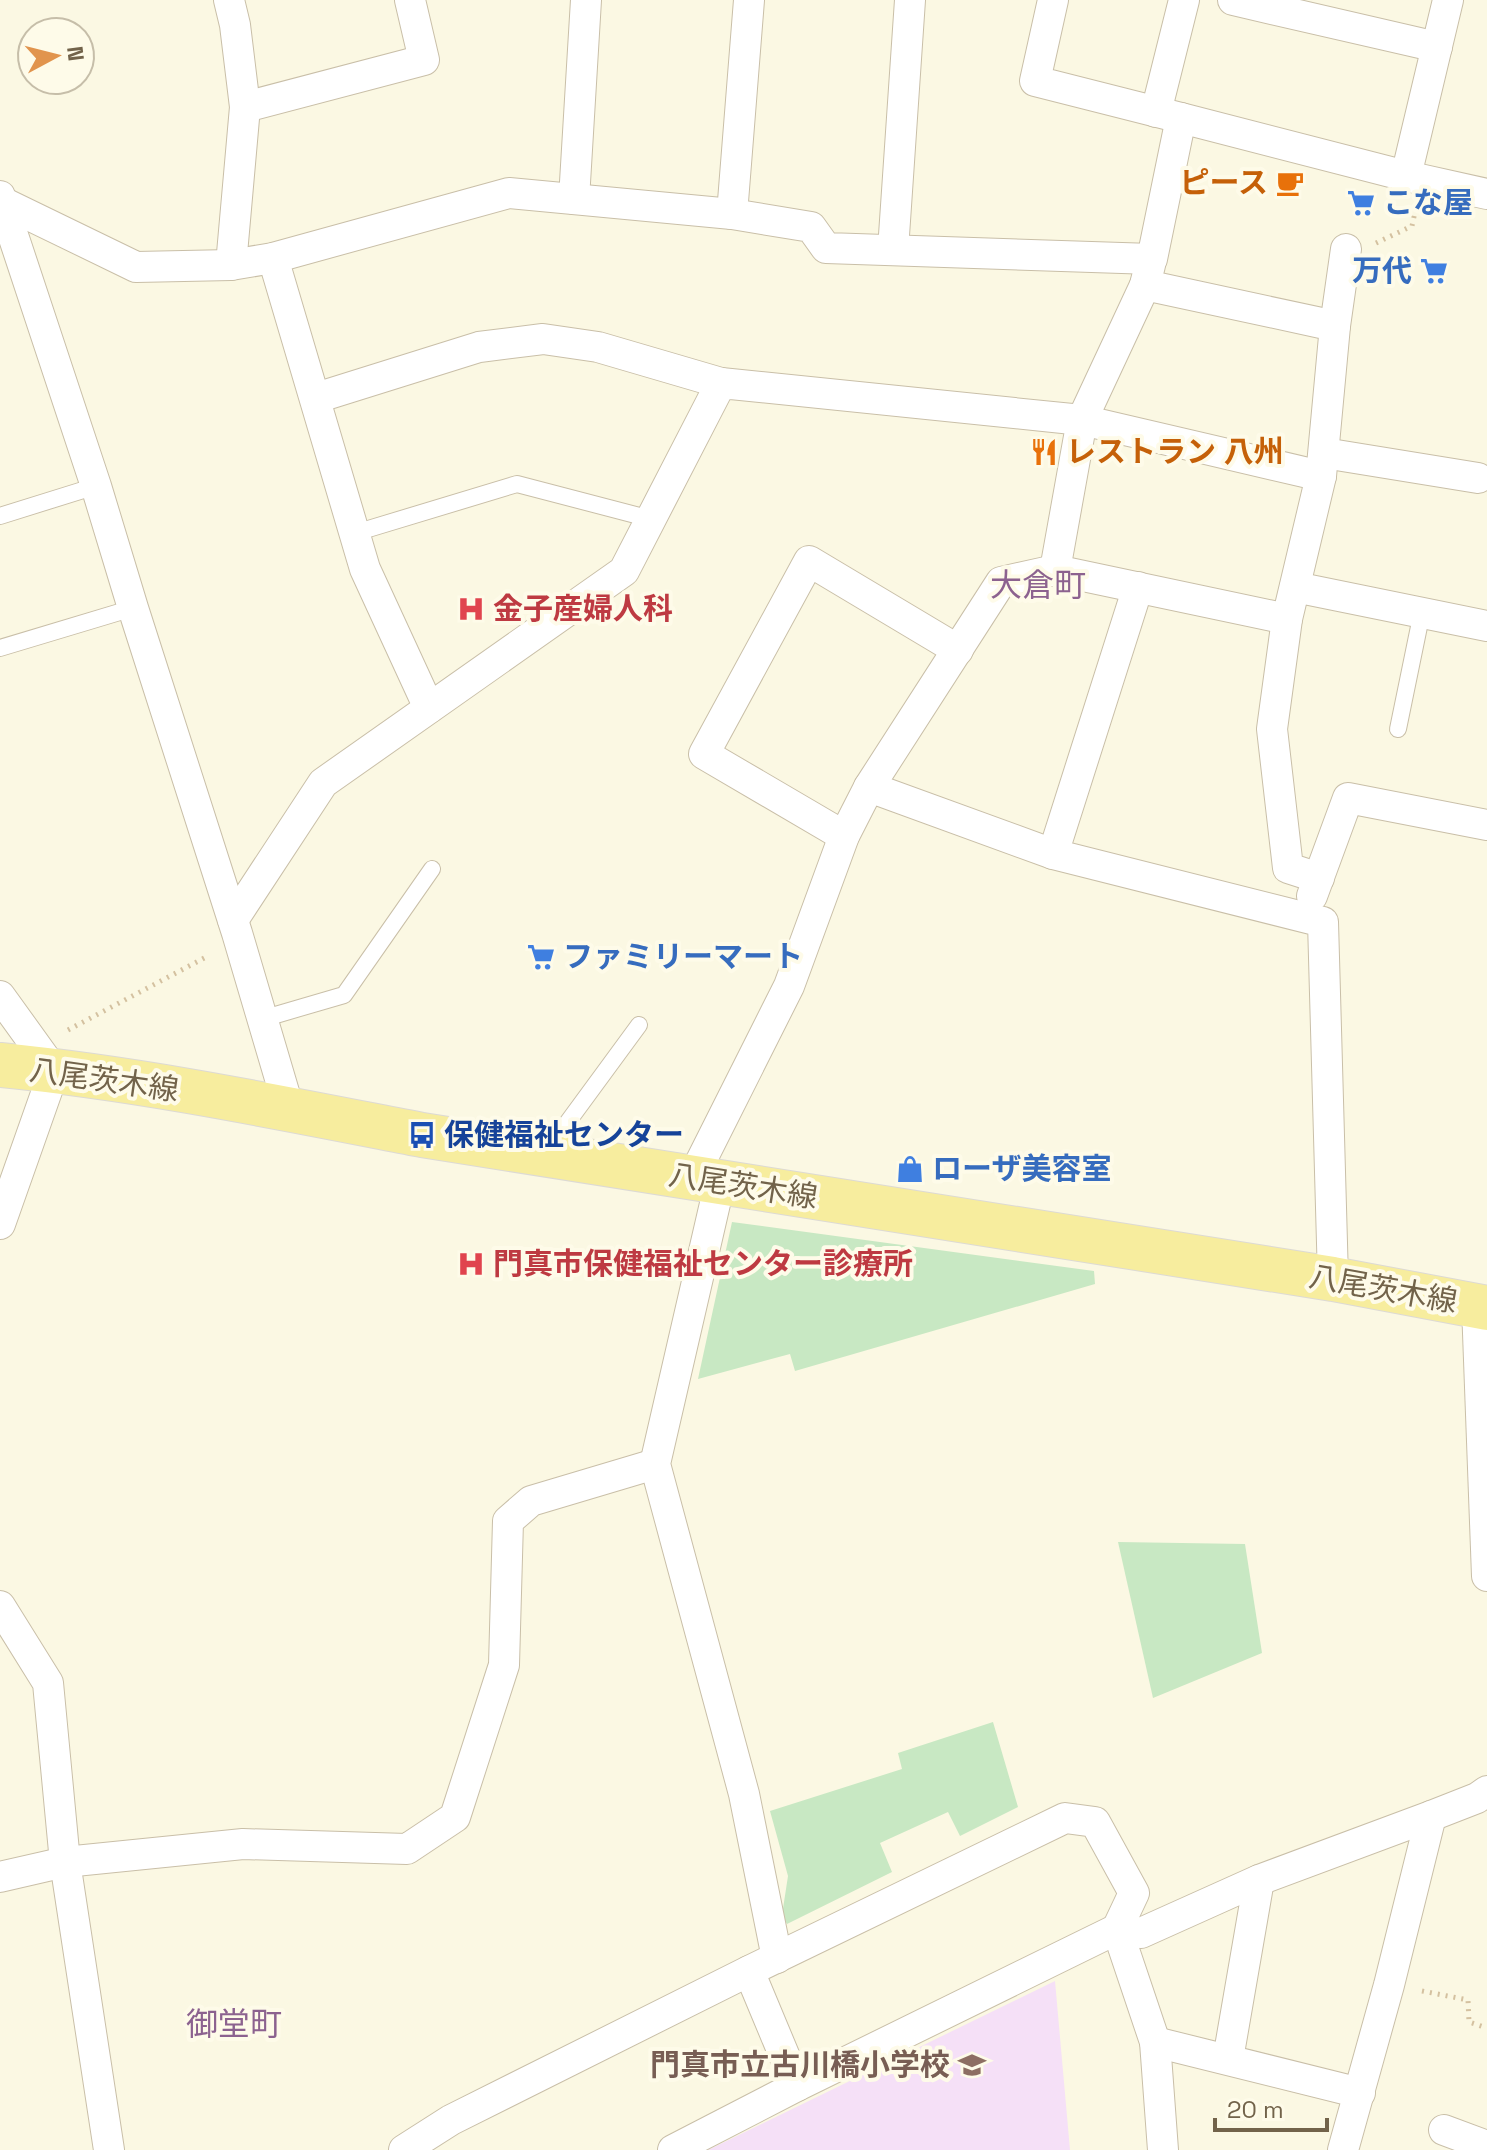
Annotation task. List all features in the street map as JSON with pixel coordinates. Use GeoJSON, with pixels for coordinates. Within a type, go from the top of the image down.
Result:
{"type":"FeatureCollection","features":[{"type":"Feature","properties":{"kind":"main road","name":"八尾茨木線"},"geometry":{"type":"LineString","coordinates":[[30,1061],[422,1135],[1333,1279],[1482,1307]]}},
{"type":"Feature","properties":{"kind":"street"},"geometry":{"type":"LineString","coordinates":[[229,0],[245,107],[231,265]]}},
{"type":"Feature","properties":{"kind":"street"},"geometry":{"type":"LineString","coordinates":[[245,107],[424,60],[410,0]]}},
{"type":"Feature","properties":{"kind":"street"},"geometry":{"type":"LineString","coordinates":[[574,199],[586,0]]}},
{"type":"Feature","properties":{"kind":"street"},"geometry":{"type":"LineString","coordinates":[[732,214],[749,0]]}},
{"type":"Feature","properties":{"kind":"street"},"geometry":{"type":"LineString","coordinates":[[893,250],[910,0]]}},
{"type":"Feature","properties":{"kind":"street"},"geometry":{"type":"LineString","coordinates":[[1053,0],[1035,81],[1487,194]]}},
{"type":"Feature","properties":{"kind":"street"},"geometry":{"type":"LineString","coordinates":[[1055,570],[1082,420],[1149,272],[1184,0]]}},
{"type":"Feature","properties":{"kind":"street"},"geometry":{"type":"LineString","coordinates":[[1233,0],[1437,47]]}},
{"type":"Feature","properties":{"kind":"street"},"geometry":{"type":"LineString","coordinates":[[1415,178],[1448,0]]}},
{"type":"Feature","properties":{"kind":"street"},"geometry":{"type":"LineString","coordinates":[[0,200],[136,267],[231,265],[273,258],[509,193],[574,199],[732,214],[811,227],[826,248],[893,250],[1149,272],[1335,326]]}},
{"type":"Feature","properties":{"kind":"street"},"geometry":{"type":"LineString","coordinates":[[0,200],[96,486],[289,1109]]}},
{"type":"Feature","properties":{"kind":"street"},"geometry":{"type":"LineString","coordinates":[[1319,878],[1288,868],[1272,729],[1287,619],[1322,465],[1335,326],[1346,249]]}},
{"type":"Feature","properties":{"kind":"street"},"geometry":{"type":"LineString","coordinates":[[273,258],[365,569],[429,708]]}},
{"type":"Feature","properties":{"kind":"street"},"geometry":{"type":"LineString","coordinates":[[316,398],[479,347],[543,339],[598,347],[721,383],[1082,420],[1322,465],[1478,478]]}},
{"type":"Feature","properties":{"kind":"street"},"geometry":{"type":"LineString","coordinates":[[235,927],[323,783],[624,571],[721,383]]}},
{"type":"Feature","properties":{"kind":"street"},"geometry":{"type":"LineString","coordinates":[[844,836],[704,754],[809,561],[958,650]]}},
{"type":"Feature","properties":{"kind":"street"},"geometry":{"type":"LineString","coordinates":[[777,1958],[744,1794],[655,1464],[706,1180],[789,986],[844,836],[869,787],[1001,582],[1055,570],[1287,619]]}},
{"type":"Feature","properties":{"kind":"street"},"geometry":{"type":"LineString","coordinates":[[1053,854],[1138,587]]}},
{"type":"Feature","properties":{"kind":"street"},"geometry":{"type":"LineString","coordinates":[[1295,587],[1487,626]]}},
{"type":"Feature","properties":{"kind":"street"},"geometry":{"type":"LineString","coordinates":[[869,787],[1053,854],[1323,922],[1333,1279]]}},
{"type":"Feature","properties":{"kind":"street"},"geometry":{"type":"LineString","coordinates":[[1304,917],[1348,798],[1487,825]]}},
{"type":"Feature","properties":{"kind":"street"},"geometry":{"type":"LineString","coordinates":[[0,996],[30,1061],[0,1224]]}},
{"type":"Feature","properties":{"kind":"street"},"geometry":{"type":"LineString","coordinates":[[1482,1307],[1487,1576]]}},
{"type":"Feature","properties":{"kind":"street"},"geometry":{"type":"LineString","coordinates":[[0,1877],[65,1862],[243,1844],[407,1849],[455,1817],[504,1665],[508,1521],[531,1501],[655,1464]]}},
{"type":"Feature","properties":{"kind":"street"},"geometry":{"type":"LineString","coordinates":[[1,1612],[48,1683],[65,1862],[109,2150]]}},
{"type":"Feature","properties":{"kind":"street"},"geometry":{"type":"LineString","coordinates":[[673,2150],[1117,1929],[1141,1933],[1259,1880],[1431,1816],[1487,1791]]}},
{"type":"Feature","properties":{"kind":"street"},"geometry":{"type":"LineString","coordinates":[[1343,2150],[1389,1985],[1431,1816]]}},
{"type":"Feature","properties":{"kind":"street"},"geometry":{"type":"LineString","coordinates":[[404,2150],[451,2120],[1065,1818],[1095,1822],[1134,1893],[1117,1929],[1155,2042],[1163,2150]]}},
{"type":"Feature","properties":{"kind":"street"},"geometry":{"type":"LineString","coordinates":[[1228,2059],[1259,1880]]}},
{"type":"Feature","properties":{"kind":"street"},"geometry":{"type":"LineString","coordinates":[[749,1971],[797,2086]]}},
{"type":"Feature","properties":{"kind":"street"},"geometry":{"type":"LineString","coordinates":[[1155,2042],[1360,2093]]}},
{"type":"Feature","properties":{"kind":"street"},"geometry":{"type":"LineString","coordinates":[[1444,2130],[1487,2146]]}},
{"type":"Feature","properties":{"kind":"lane"},"geometry":{"type":"LineString","coordinates":[[355,533],[517,484],[651,519]]}},
{"type":"Feature","properties":{"kind":"lane"},"geometry":{"type":"LineString","coordinates":[[0,516],[96,486]]}},
{"type":"Feature","properties":{"kind":"lane"},"geometry":{"type":"LineString","coordinates":[[0,648],[133,608]]}},
{"type":"Feature","properties":{"kind":"lane"},"geometry":{"type":"LineString","coordinates":[[1398,729],[1422,612]]}},
{"type":"Feature","properties":{"kind":"lane"},"geometry":{"type":"LineString","coordinates":[[262,1019],[344,995],[432,869]]}},
{"type":"Feature","properties":{"kind":"lane"},"geometry":{"type":"LineString","coordinates":[[543,1155],[639,1025]]}},
{"type":"Feature","properties":{"kind":"path"},"geometry":{"type":"LineString","coordinates":[[1346,249],[1371,245],[1412,226],[1415,178]]}},
{"type":"Feature","properties":{"kind":"path"},"geometry":{"type":"LineString","coordinates":[[30,1061],[202,961],[235,927]]}},
{"type":"Feature","properties":{"kind":"path"},"geometry":{"type":"LineString","coordinates":[[1389,1985],[1468,2000],[1469,2022],[1487,2028]]}},
{"type":"Feature","properties":{"kind":"shaded area","name":"門真市立古川橋小学校"},"geometry":{"type":"Polygon","coordinates":[[[1055,1981],[1070,2150],[708,2150],[1055,1981]]]}},
{"type":"Feature","properties":{"kind":"green space"},"geometry":{"type":"Polygon","coordinates":[[[732,1222],[1094,1271],[1095,1284],[795,1371],[790,1354],[698,1379],[732,1222]]]}},
{"type":"Feature","properties":{"kind":"green space"},"geometry":{"type":"Polygon","coordinates":[[[1118,1542],[1245,1544],[1262,1653],[1153,1698],[1118,1542]]]}},
{"type":"Feature","properties":{"kind":"green space"},"geometry":{"type":"Polygon","coordinates":[[[993,1722],[1018,1807],[960,1836],[948,1812],[880,1843],[892,1872],[787,1924],[782,1915],[788,1876],[770,1811],[902,1769],[898,1753],[993,1722]]]}},
{"type":"Feature","properties":{"kind":"place","name":"ピース"},"geometry":{"type":"Point","coordinates":[1290,183]}},
{"type":"Feature","properties":{"kind":"place","name":"こな屋"},"geometry":{"type":"Point","coordinates":[1361,203]}},
{"type":"Feature","properties":{"kind":"place","name":"万代"},"geometry":{"type":"Point","coordinates":[1434,271]}},
{"type":"Feature","properties":{"kind":"place","name":"レストラン 八州"},"geometry":{"type":"Point","coordinates":[1044,452]}},
{"type":"Feature","properties":{"kind":"place","name":"金子産婦人科"},"geometry":{"type":"Point","coordinates":[471,609]}},
{"type":"Feature","properties":{"kind":"place","name":"ファミリーマート"},"geometry":{"type":"Point","coordinates":[541,957]}},
{"type":"Feature","properties":{"kind":"place","name":"保健福祉センター"},"geometry":{"type":"Point","coordinates":[422,1135]}},
{"type":"Feature","properties":{"kind":"place","name":"ローザ美容室"},"geometry":{"type":"Point","coordinates":[910,1169]}},
{"type":"Feature","properties":{"kind":"place","name":"門真市保健福祉センター診療所"},"geometry":{"type":"Point","coordinates":[471,1264]}},
{"type":"Feature","properties":{"kind":"place","name":"門真市立古川橋小学校"},"geometry":{"type":"Point","coordinates":[972,2065]}},
{"type":"Feature","properties":{"kind":"district","name":"大倉町"},"geometry":{"type":"Point","coordinates":[1038,585]}},
{"type":"Feature","properties":{"kind":"district","name":"御堂町"},"geometry":{"type":"Point","coordinates":[234,2024]}}]}
